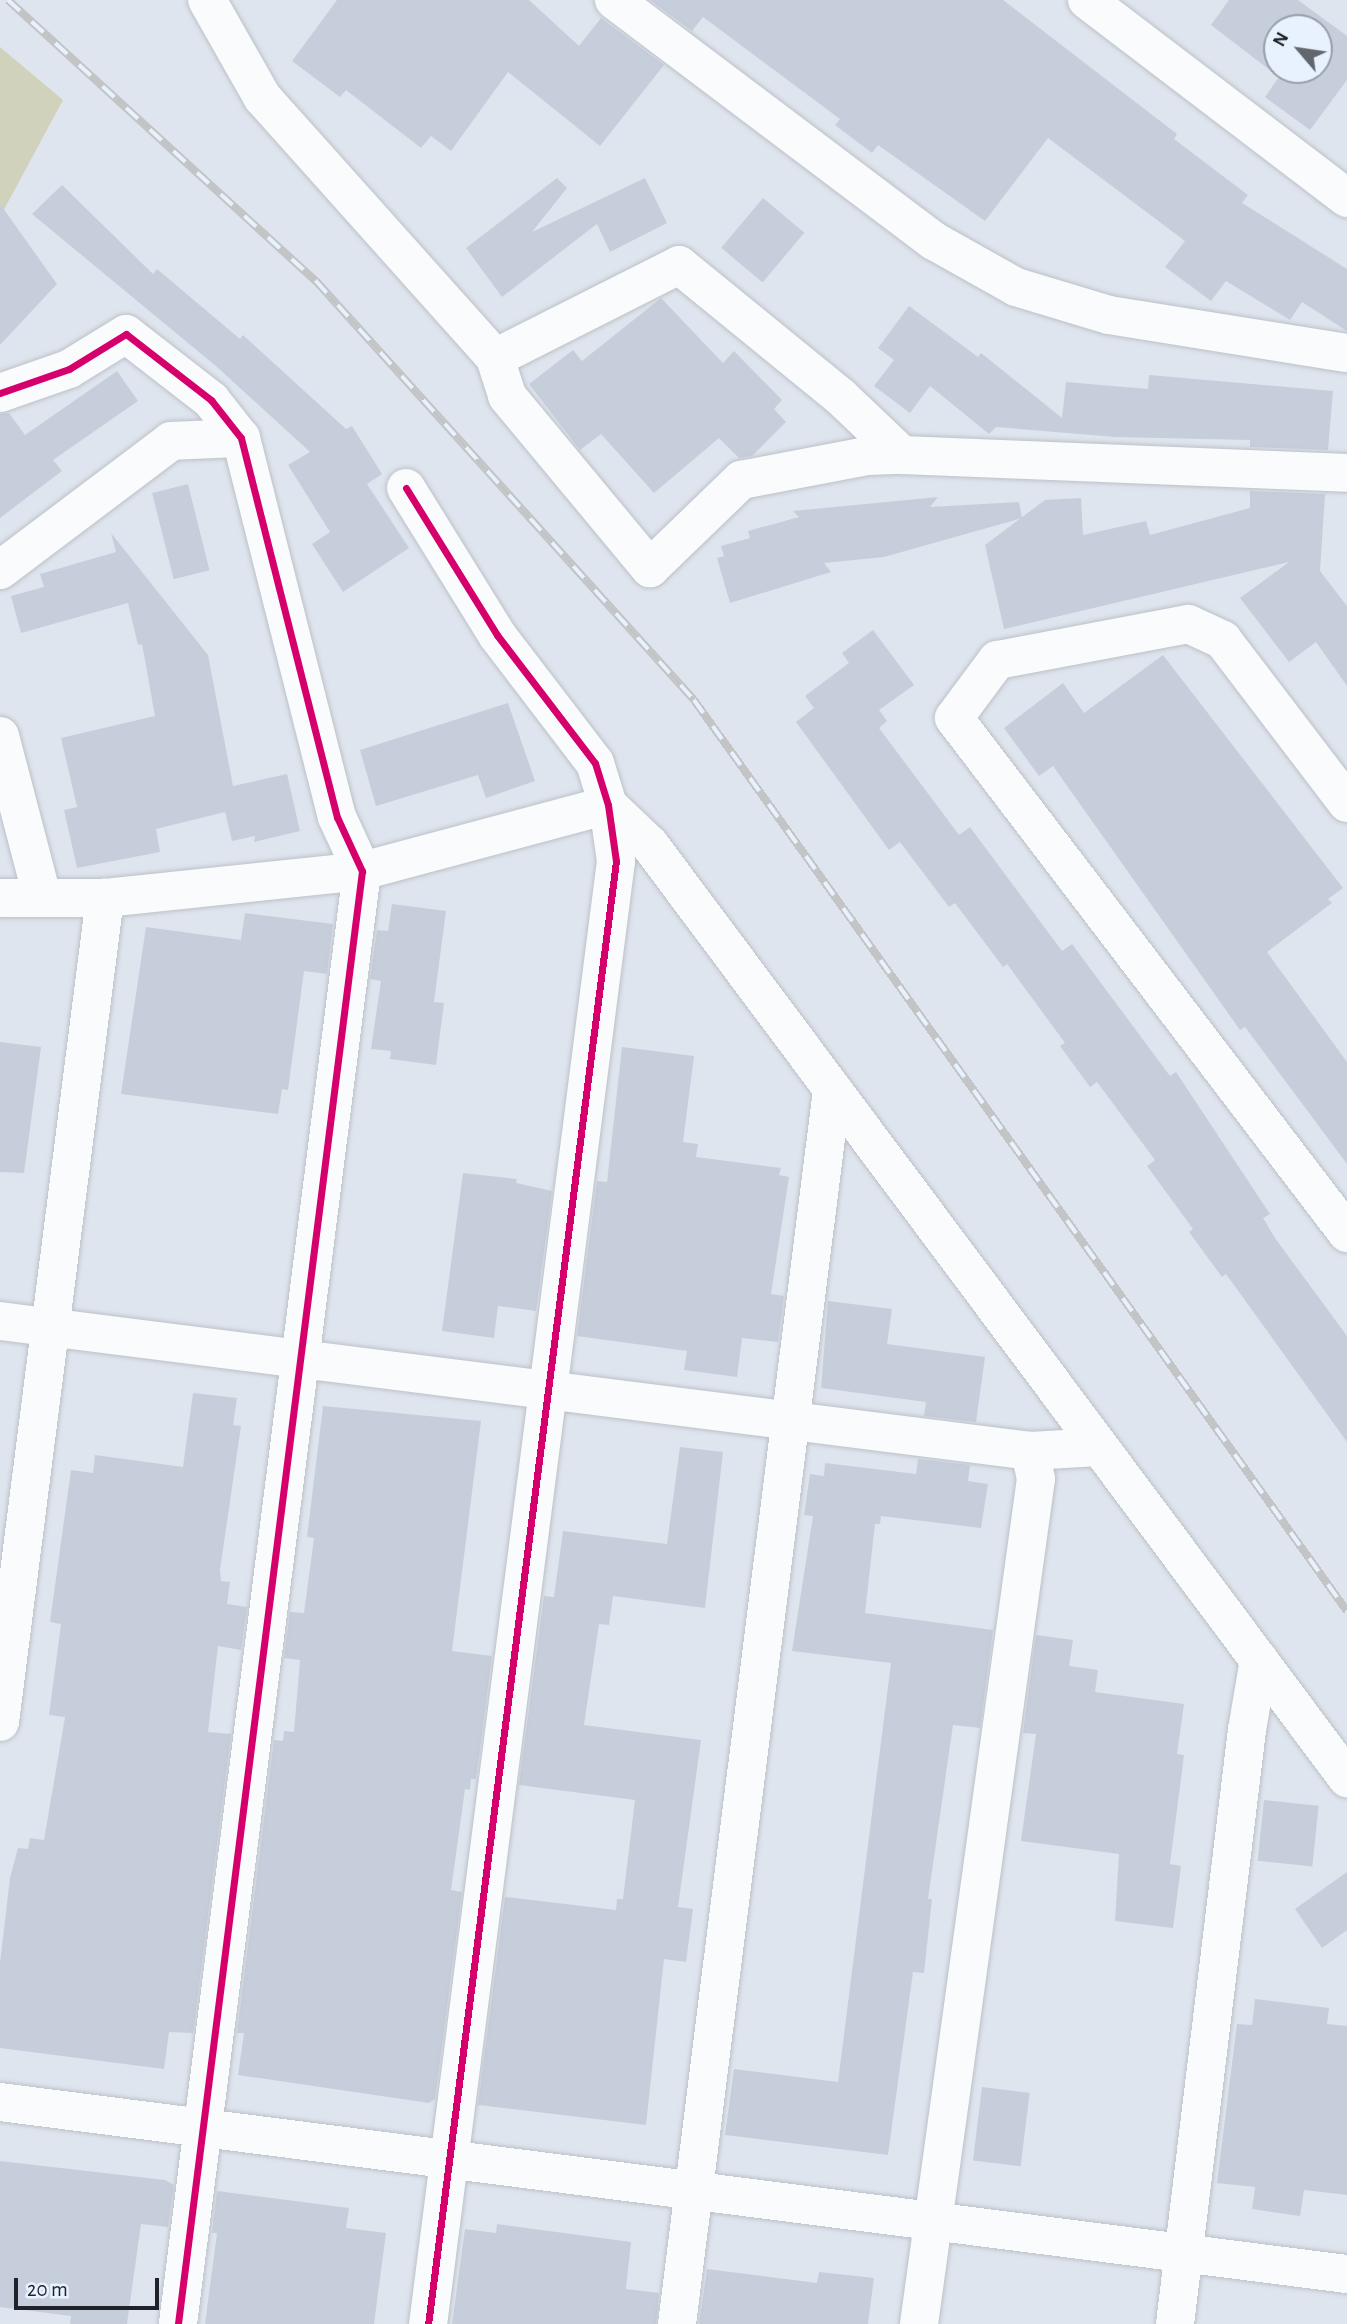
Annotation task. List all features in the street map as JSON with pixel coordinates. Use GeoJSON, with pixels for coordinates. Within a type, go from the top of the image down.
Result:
{"type":"FeatureCollection","features":[{"type":"Feature","properties":{"kind":"street"},"geometry":{"type":"LineString","coordinates":[[207,0],[262,97],[495,358],[506,396],[650,568],[741,480],[867,456],[902,455],[1347,473]]}},
{"type":"Feature","properties":{"kind":"street"},"geometry":{"type":"LineString","coordinates":[[614,0],[934,241],[1016,287],[1110,315],[1347,353]]}},
{"type":"Feature","properties":{"kind":"street"},"geometry":{"type":"LineString","coordinates":[[1087,0],[1347,198]]}},
{"type":"Feature","properties":{"kind":"street"},"geometry":{"type":"LineString","coordinates":[[495,358],[679,265],[841,397],[902,455]]}},
{"type":"Feature","properties":{"kind":"street"},"geometry":{"type":"LineString","coordinates":[[0,393],[69,369],[126,334],[211,400],[242,438],[337,817],[362,872],[178,2324]]}},
{"type":"Feature","properties":{"kind":"street"},"geometry":{"type":"LineString","coordinates":[[0,570],[171,441],[242,438]]}},
{"type":"Feature","properties":{"kind":"street"},"geometry":{"type":"LineString","coordinates":[[406,488],[497,635],[595,762],[608,805],[616,862],[544,1392],[428,2324]]}},
{"type":"Feature","properties":{"kind":"street"},"geometry":{"type":"LineString","coordinates":[[1347,803],[1223,640],[1188,624],[997,660],[954,718],[1347,1233]]}},
{"type":"Feature","properties":{"kind":"street"},"geometry":{"type":"LineString","coordinates":[[0,736],[41,896]]}},
{"type":"Feature","properties":{"kind":"street"},"geometry":{"type":"LineString","coordinates":[[0,898],[105,898],[362,872],[608,805]]}},
{"type":"Feature","properties":{"kind":"street"},"geometry":{"type":"LineString","coordinates":[[608,805],[650,845],[1347,1778]]}},
{"type":"Feature","properties":{"kind":"street"},"geometry":{"type":"LineString","coordinates":[[0,1722],[105,898]]}},
{"type":"Feature","properties":{"kind":"street"},"geometry":{"type":"LineString","coordinates":[[677,2324],[832,1090]]}},
{"type":"Feature","properties":{"kind":"street"},"geometry":{"type":"LineString","coordinates":[[0,1321],[544,1392],[1030,1451],[1099,1447]]}},
{"type":"Feature","properties":{"kind":"street"},"geometry":{"type":"LineString","coordinates":[[919,2324],[1036,1479],[1030,1451]]}},
{"type":"Feature","properties":{"kind":"street"},"geometry":{"type":"LineString","coordinates":[[1175,2324],[1245,1744],[1259,1660]]}},
{"type":"Feature","properties":{"kind":"street"},"geometry":{"type":"LineString","coordinates":[[0,2102],[450,2157],[1347,2274]]}},
{"type":"Feature","properties":{"kind":"green space"},"geometry":{"type":"Polygon","coordinates":[[[0,47],[63,100],[0,217],[0,47]]]}},
{"type":"Feature","properties":{"kind":"building"},"geometry":{"type":"Polygon","coordinates":[[[337,0],[529,0],[579,46],[601,18],[664,65],[600,146],[508,72],[451,151],[431,136],[421,148],[346,90],[340,97],[292,61],[337,0]]]}},
{"type":"Feature","properties":{"kind":"building"},"geometry":{"type":"Polygon","coordinates":[[[650,0],[1003,0],[1177,134],[1174,139],[1248,195],[1242,203],[1347,269],[1347,331],[1302,302],[1290,320],[1226,281],[1211,301],[1165,267],[1185,241],[1048,138],[985,221],[878,145],[872,153],[835,125],[840,119],[703,17],[692,31],[650,0]]]}},
{"type":"Feature","properties":{"kind":"building"},"geometry":{"type":"Polygon","coordinates":[[[1229,0],[1298,0],[1317,14],[1263,14],[1263,65],[1211,25],[1229,0]]]}},
{"type":"Feature","properties":{"kind":"building"},"geometry":{"type":"Polygon","coordinates":[[[1333,26],[1347,36],[1347,80],[1310,130],[1265,97],[1274,84],[1333,84],[1333,26]]]}},
{"type":"Feature","properties":{"kind":"building"},"geometry":{"type":"Polygon","coordinates":[[[557,178],[567,188],[532,232],[645,178],[667,223],[610,252],[597,224],[502,297],[466,248],[557,178]]]}},
{"type":"Feature","properties":{"kind":"building"},"geometry":{"type":"Polygon","coordinates":[[[62,185],[153,274],[157,269],[240,339],[243,335],[346,429],[352,426],[382,474],[367,484],[409,548],[343,592],[312,544],[330,532],[288,465],[310,452],[217,367],[32,214],[62,185]]]}},
{"type":"Feature","properties":{"kind":"building"},"geometry":{"type":"Polygon","coordinates":[[[763,198],[804,233],[763,283],[721,248],[763,198]]]}},
{"type":"Feature","properties":{"kind":"building"},"geometry":{"type":"Polygon","coordinates":[[[0,204],[57,284],[0,345],[0,204]]]}},
{"type":"Feature","properties":{"kind":"building"},"geometry":{"type":"Polygon","coordinates":[[[661,298],[723,363],[734,351],[782,400],[774,409],[786,422],[752,456],[739,458],[719,438],[654,493],[601,434],[580,450],[529,384],[573,350],[582,361],[661,298]]]}},
{"type":"Feature","properties":{"kind":"building"},"geometry":{"type":"Polygon","coordinates":[[[909,306],[978,357],[981,353],[1062,418],[1066,382],[1148,389],[1149,375],[1333,391],[1328,450],[1250,447],[1250,440],[1115,437],[996,427],[989,434],[930,386],[910,413],[874,386],[894,360],[878,348],[909,306]]]}},
{"type":"Feature","properties":{"kind":"building"},"geometry":{"type":"Polygon","coordinates":[[[117,371],[138,401],[53,460],[62,471],[0,518],[0,414],[9,413],[25,435],[117,371]]]}},
{"type":"Feature","properties":{"kind":"building"},"geometry":{"type":"Polygon","coordinates":[[[188,484],[210,570],[174,579],[152,493],[188,484]]]}},
{"type":"Feature","properties":{"kind":"building"},"geometry":{"type":"Polygon","coordinates":[[[1250,491],[1325,494],[1320,571],[1347,606],[1347,686],[1316,642],[1289,662],[1240,598],[1289,562],[1004,629],[985,545],[1045,500],[1081,498],[1083,535],[1146,521],[1150,535],[1250,508],[1250,491]]]}},
{"type":"Feature","properties":{"kind":"building"},"geometry":{"type":"Polygon","coordinates":[[[938,497],[930,507],[1019,502],[1022,518],[884,557],[824,563],[831,572],[730,603],[717,558],[724,556],[721,546],[750,538],[748,531],[799,517],[793,511],[938,497]]]}},
{"type":"Feature","properties":{"kind":"building"},"geometry":{"type":"Polygon","coordinates":[[[111,533],[208,655],[233,786],[287,774],[300,831],[254,842],[255,836],[232,841],[225,812],[156,829],[160,852],[77,868],[64,810],[77,807],[61,738],[155,716],[142,644],[138,645],[128,603],[21,633],[11,596],[44,587],[40,574],[116,552],[111,533]]]}},
{"type":"Feature","properties":{"kind":"building"},"geometry":{"type":"Polygon","coordinates":[[[873,630],[914,685],[879,710],[887,721],[879,728],[959,835],[970,827],[1062,951],[1072,944],[1170,1076],[1176,1072],[1270,1214],[1263,1218],[1275,1238],[1347,1336],[1347,1442],[1226,1274],[1222,1277],[1189,1232],[1193,1229],[1147,1166],[1155,1160],[1097,1082],[1090,1087],[1060,1046],[1065,1043],[1007,964],[1003,967],[955,903],[949,907],[900,842],[889,850],[796,722],[814,708],[805,696],[849,663],[842,653],[873,630]]]}},
{"type":"Feature","properties":{"kind":"building"},"geometry":{"type":"Polygon","coordinates":[[[1163,655],[1343,888],[1328,899],[1332,903],[1267,952],[1347,1062],[1347,1164],[1245,1027],[1240,1030],[1053,766],[1039,776],[1004,728],[1063,683],[1084,713],[1163,655]]]}},
{"type":"Feature","properties":{"kind":"building"},"geometry":{"type":"Polygon","coordinates":[[[508,703],[535,781],[486,798],[478,775],[376,806],[360,750],[508,703]]]}},
{"type":"Feature","properties":{"kind":"building"},"geometry":{"type":"Polygon","coordinates":[[[392,904],[446,911],[434,1002],[444,1003],[436,1065],[390,1059],[391,1051],[371,1049],[381,981],[370,979],[377,930],[388,931],[392,904]]]}},
{"type":"Feature","properties":{"kind":"building"},"geometry":{"type":"Polygon","coordinates":[[[245,913],[333,924],[327,974],[304,971],[288,1090],[282,1089],[278,1114],[121,1094],[146,927],[241,940],[245,913]]]}},
{"type":"Feature","properties":{"kind":"building"},"geometry":{"type":"Polygon","coordinates":[[[0,1042],[41,1047],[24,1173],[0,1172],[0,1042]]]}},
{"type":"Feature","properties":{"kind":"building"},"geometry":{"type":"Polygon","coordinates":[[[622,1047],[694,1056],[683,1142],[698,1144],[696,1157],[781,1168],[779,1175],[789,1177],[771,1294],[784,1296],[778,1342],[742,1338],[737,1377],[684,1370],[687,1351],[577,1336],[597,1181],[607,1182],[622,1047]]]}},
{"type":"Feature","properties":{"kind":"building"},"geometry":{"type":"Polygon","coordinates":[[[463,1173],[517,1179],[516,1183],[552,1191],[536,1311],[498,1306],[494,1338],[442,1331],[463,1173]]]}},
{"type":"Feature","properties":{"kind":"building"},"geometry":{"type":"Polygon","coordinates":[[[828,1301],[892,1309],[887,1344],[985,1357],[976,1422],[924,1416],[926,1402],[821,1388],[828,1301]]]}},
{"type":"Feature","properties":{"kind":"building"},"geometry":{"type":"Polygon","coordinates":[[[193,1393],[237,1398],[233,1425],[241,1426],[220,1570],[221,1581],[230,1582],[227,1604],[247,1607],[241,1650],[218,1646],[208,1732],[231,1734],[193,2033],[169,2032],[164,2069],[0,2048],[0,1963],[10,1878],[18,1848],[28,1849],[30,1838],[44,1840],[65,1717],[49,1715],[61,1624],[50,1622],[71,1470],[93,1473],[95,1455],[183,1467],[193,1393]]]}},
{"type":"Feature","properties":{"kind":"building"},"geometry":{"type":"Polygon","coordinates":[[[323,1406],[481,1421],[452,1651],[492,1656],[476,1779],[471,1779],[470,1790],[465,1789],[451,1890],[462,1892],[435,2099],[429,2103],[238,2075],[244,2033],[237,2033],[274,1740],[283,1741],[284,1731],[294,1732],[300,1660],[284,1658],[290,1612],[304,1613],[314,1538],[307,1537],[323,1406]]]}},
{"type":"Feature","properties":{"kind":"building"},"geometry":{"type":"Polygon","coordinates":[[[680,1447],[723,1452],[705,1608],[613,1596],[609,1625],[599,1624],[584,1725],[701,1740],[678,1907],[693,1909],[686,1962],[664,1959],[646,2125],[478,2105],[505,1897],[616,1910],[617,1899],[623,1899],[635,1800],[519,1785],[544,1596],[554,1597],[563,1531],[667,1544],[680,1447]]]}},
{"type":"Feature","properties":{"kind":"building"},"geometry":{"type":"Polygon","coordinates":[[[918,1459],[970,1465],[968,1481],[988,1484],[981,1528],[881,1516],[880,1524],[875,1524],[865,1613],[993,1630],[980,1728],[953,1725],[928,1899],[932,1899],[924,1973],[913,1972],[888,2155],[725,2135],[734,2069],[838,2082],[891,1663],[792,1651],[813,1516],[804,1515],[810,1474],[824,1476],[825,1463],[916,1474],[918,1459]]]}},
{"type":"Feature","properties":{"kind":"building"},"geometry":{"type":"Polygon","coordinates":[[[1036,1635],[1073,1640],[1069,1666],[1098,1670],[1095,1692],[1184,1704],[1177,1754],[1184,1755],[1170,1864],[1181,1866],[1173,1928],[1115,1921],[1119,1854],[1021,1841],[1036,1734],[1023,1733],[1036,1635]]]}},
{"type":"Feature","properties":{"kind":"building"},"geometry":{"type":"Polygon","coordinates":[[[1264,1800],[1319,1806],[1312,1866],[1258,1861],[1264,1800]]]}},
{"type":"Feature","properties":{"kind":"building"},"geometry":{"type":"Polygon","coordinates":[[[1347,1872],[1347,1930],[1322,1948],[1295,1909],[1347,1872]]]}},
{"type":"Feature","properties":{"kind":"building"},"geometry":{"type":"Polygon","coordinates":[[[1255,1999],[1329,2008],[1327,2024],[1347,2026],[1347,2195],[1304,2190],[1300,2216],[1252,2209],[1255,2187],[1217,2183],[1237,2024],[1252,2025],[1255,1999]]]}},
{"type":"Feature","properties":{"kind":"building"},"geometry":{"type":"Polygon","coordinates":[[[982,2087],[1030,2093],[1021,2166],[973,2160],[982,2087]]]}},
{"type":"Feature","properties":{"kind":"building"},"geometry":{"type":"Polygon","coordinates":[[[0,2161],[165,2180],[174,2185],[168,2227],[141,2224],[127,2324],[70,2324],[71,2316],[0,2307],[0,2161]]]}},
{"type":"Feature","properties":{"kind":"building"},"geometry":{"type":"Polygon","coordinates":[[[217,2191],[349,2208],[346,2228],[386,2233],[374,2324],[205,2324],[217,2233],[212,2233],[217,2191]]]}},
{"type":"Feature","properties":{"kind":"building"},"geometry":{"type":"Polygon","coordinates":[[[497,2224],[631,2242],[626,2289],[659,2293],[656,2324],[452,2324],[465,2229],[496,2233],[497,2224]]]}},
{"type":"Feature","properties":{"kind":"building"},"geometry":{"type":"Polygon","coordinates":[[[707,2269],[817,2283],[819,2272],[874,2278],[868,2324],[699,2324],[707,2269]]]}},
{"type":"Feature","properties":{"kind":"railway"},"geometry":{"type":"LineString","coordinates":[[8,0],[316,281],[694,700],[1347,1611]]}},
{"type":"Feature","properties":{"kind":"cycle path"},"geometry":{"type":"LineString","coordinates":[[0,393],[69,369],[126,334],[211,400],[241,438],[337,817],[362,871],[178,2324]]}},
{"type":"Feature","properties":{"kind":"cycle path"},"geometry":{"type":"LineString","coordinates":[[406,488],[497,635],[595,763],[608,805],[616,861],[428,2324]]}}]}
